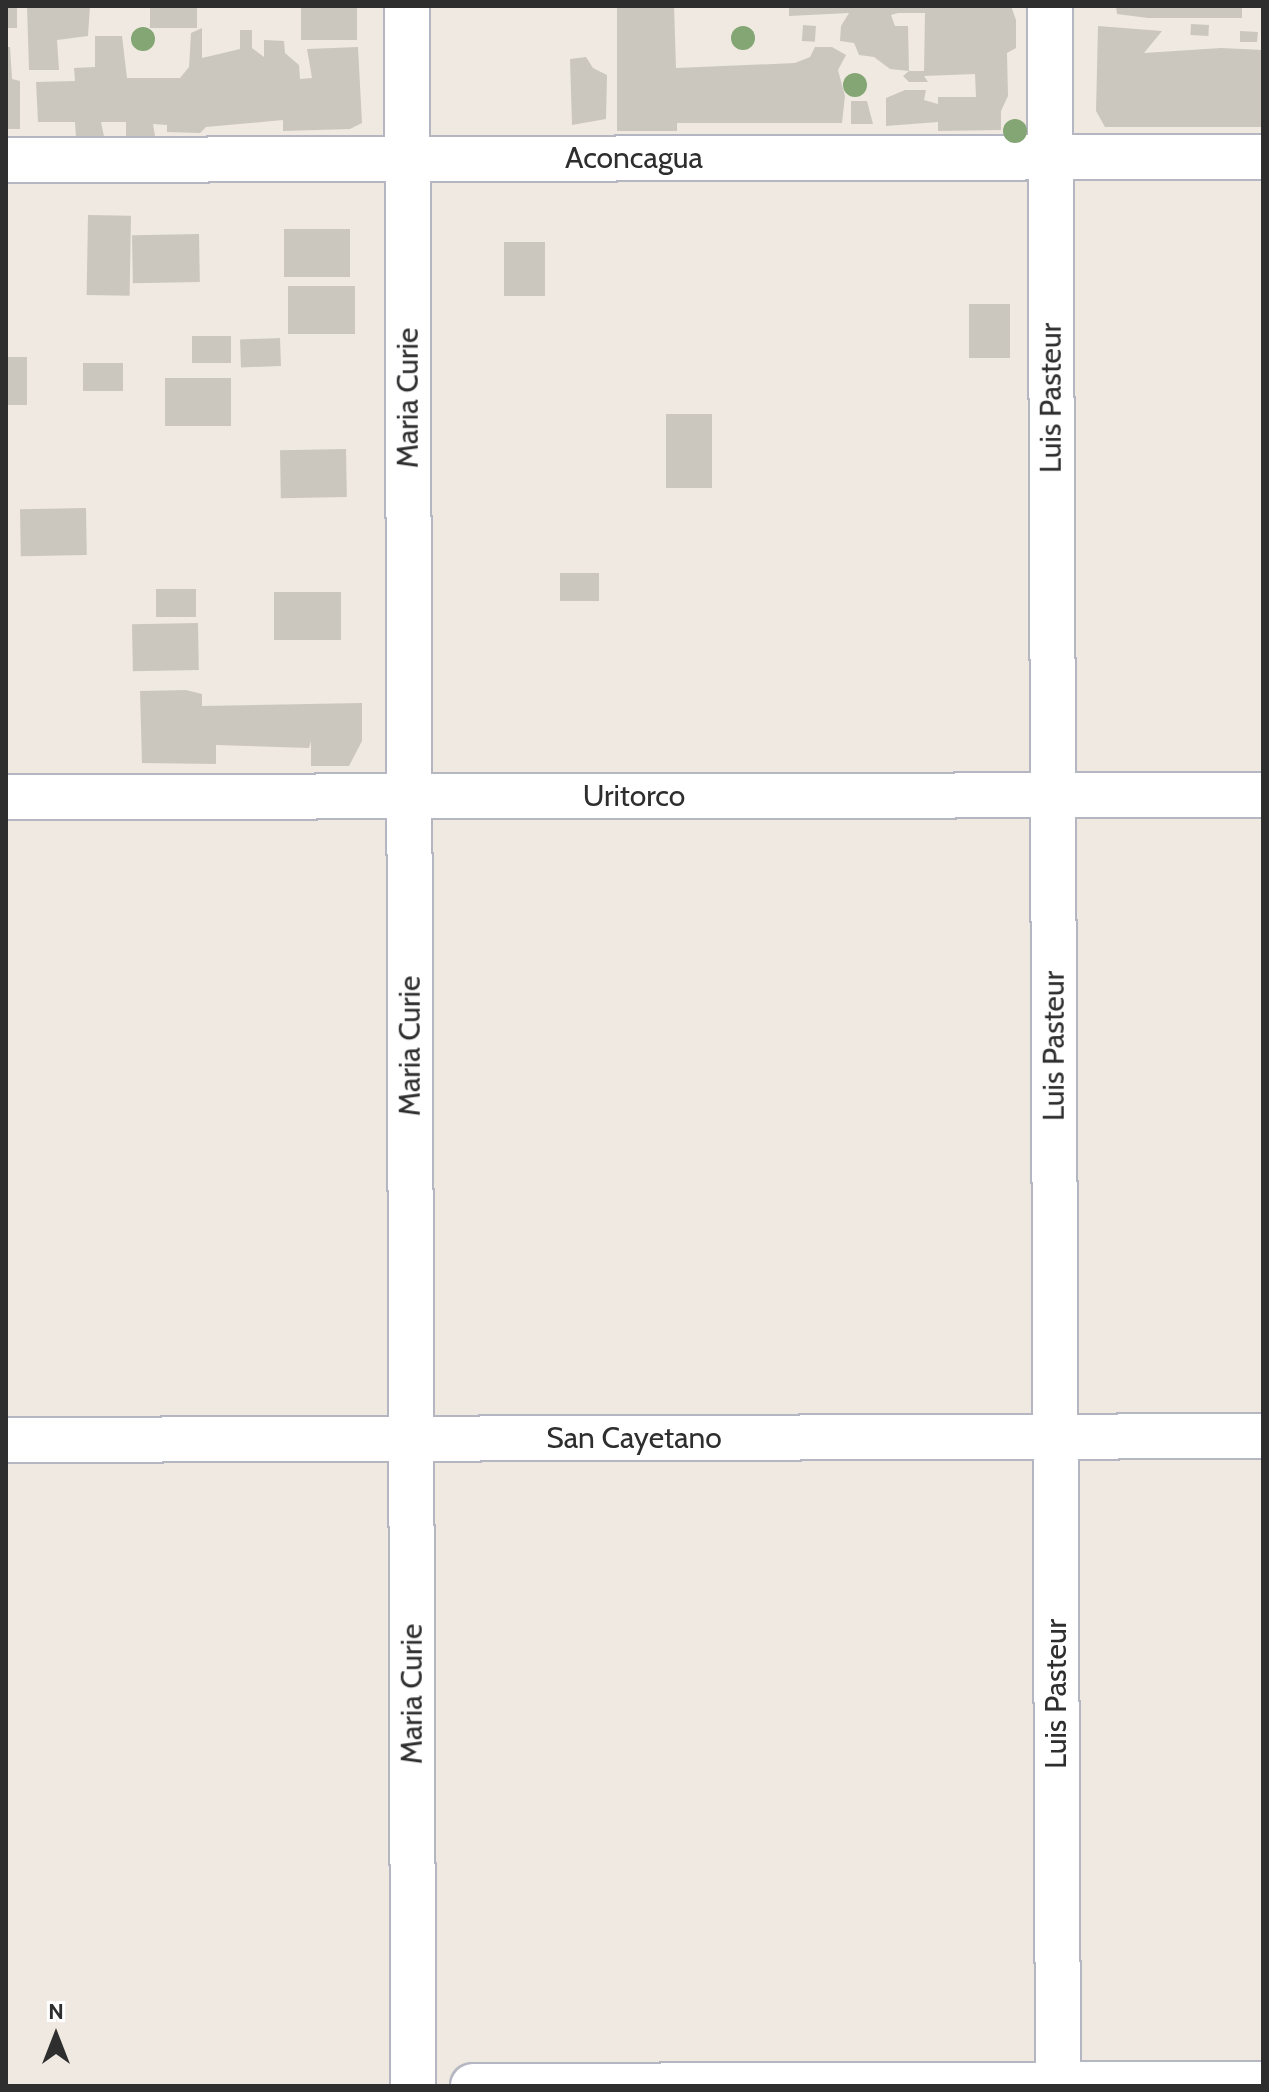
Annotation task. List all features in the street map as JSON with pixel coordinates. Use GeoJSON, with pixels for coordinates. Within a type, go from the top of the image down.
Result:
{"type":"FeatureCollection","features":[{"type":"Feature","properties":{"kind":"street","name":"Maria Curie"},"geometry":{"type":"LineString","coordinates":[[407,6],[413,2086]]}},
{"type":"Feature","properties":{"kind":"street","name":"Luis Pasteur"},"geometry":{"type":"LineString","coordinates":[[1050,6],[1058,2085]]}},
{"type":"Feature","properties":{"kind":"street","name":"Aconcagua"},"geometry":{"type":"LineString","coordinates":[[6,160],[1263,157]]}},
{"type":"Feature","properties":{"kind":"street","name":"Uritorco"},"geometry":{"type":"LineString","coordinates":[[6,797],[1263,795]]}},
{"type":"Feature","properties":{"kind":"street","name":"San Cayetano"},"geometry":{"type":"LineString","coordinates":[[6,1440],[1263,1436]]}},
{"type":"Feature","properties":{"kind":"street"},"geometry":{"type":"LineString","coordinates":[[473,2086],[1263,2084]]}},
{"type":"Feature","properties":{"kind":"building"},"geometry":{"type":"Polygon","coordinates":[[[6,6],[17,6],[17,28],[6,28],[6,6]]]}},
{"type":"Feature","properties":{"kind":"building"},"geometry":{"type":"Polygon","coordinates":[[[27,6],[90,6],[88,36],[57,40],[59,70],[29,70],[27,6]]]}},
{"type":"Feature","properties":{"kind":"building"},"geometry":{"type":"Polygon","coordinates":[[[150,6],[197,6],[197,28],[150,28],[150,6]]]}},
{"type":"Feature","properties":{"kind":"building"},"geometry":{"type":"Polygon","coordinates":[[[301,6],[357,6],[357,40],[301,40],[301,6]]]}},
{"type":"Feature","properties":{"kind":"building"},"geometry":{"type":"Polygon","coordinates":[[[617,6],[674,6],[676,68],[795,63],[810,57],[815,47],[832,47],[846,55],[838,70],[845,96],[842,123],[677,123],[677,131],[617,131],[617,6]]]}},
{"type":"Feature","properties":{"kind":"building"},"geometry":{"type":"Polygon","coordinates":[[[789,6],[1011,6],[1016,20],[1016,48],[1007,53],[1008,96],[1001,111],[1001,130],[938,131],[938,122],[886,126],[886,98],[905,90],[926,90],[924,100],[938,104],[938,97],[976,97],[975,74],[924,76],[928,82],[909,82],[903,76],[909,71],[890,69],[874,57],[859,55],[854,43],[840,41],[841,26],[849,13],[789,16],[789,6]],[[925,13],[891,15],[895,26],[908,26],[909,71],[924,71],[925,13]]]}},
{"type":"Feature","properties":{"kind":"building"},"geometry":{"type":"Polygon","coordinates":[[[1116,6],[1242,6],[1242,18],[1148,18],[1117,14],[1116,6]]]}},
{"type":"Feature","properties":{"kind":"building"},"geometry":{"type":"Polygon","coordinates":[[[1191,24],[1209,25],[1208,36],[1190,35],[1191,24]]]}},
{"type":"Feature","properties":{"kind":"building"},"geometry":{"type":"Polygon","coordinates":[[[803,25],[816,26],[815,42],[802,41],[803,25]]]}},
{"type":"Feature","properties":{"kind":"building"},"geometry":{"type":"Polygon","coordinates":[[[1098,26],[1162,31],[1144,53],[1221,48],[1263,50],[1263,127],[1105,127],[1096,111],[1098,26]]]}},
{"type":"Feature","properties":{"kind":"building"},"geometry":{"type":"Polygon","coordinates":[[[202,28],[202,58],[240,49],[240,30],[252,30],[252,48],[264,57],[264,40],[284,41],[285,53],[299,65],[300,79],[312,78],[307,49],[358,47],[362,123],[350,129],[283,131],[283,120],[206,127],[200,133],[167,132],[167,125],[153,124],[155,136],[126,137],[126,122],[101,122],[105,141],[76,139],[75,122],[38,122],[36,82],[75,81],[74,68],[95,67],[95,36],[122,36],[127,78],[180,78],[189,67],[191,33],[202,28]]]}},
{"type":"Feature","properties":{"kind":"building"},"geometry":{"type":"Polygon","coordinates":[[[1240,31],[1258,32],[1257,42],[1240,42],[1240,31]]]}},
{"type":"Feature","properties":{"kind":"building"},"geometry":{"type":"Polygon","coordinates":[[[6,47],[10,47],[12,79],[20,81],[20,129],[6,129],[6,47]]]}},
{"type":"Feature","properties":{"kind":"building"},"geometry":{"type":"Polygon","coordinates":[[[586,57],[593,68],[607,75],[606,119],[572,125],[570,59],[586,57]]]}},
{"type":"Feature","properties":{"kind":"building"},"geometry":{"type":"Polygon","coordinates":[[[851,101],[867,101],[873,124],[851,124],[851,101]]]}},
{"type":"Feature","properties":{"kind":"building"},"geometry":{"type":"Polygon","coordinates":[[[88,215],[131,216],[130,296],[87,295],[88,215]]]}},
{"type":"Feature","properties":{"kind":"building"},"geometry":{"type":"Polygon","coordinates":[[[284,229],[350,229],[350,277],[284,277],[284,229]]]}},
{"type":"Feature","properties":{"kind":"building"},"geometry":{"type":"Polygon","coordinates":[[[199,234],[200,282],[133,283],[132,235],[199,234]]]}},
{"type":"Feature","properties":{"kind":"building"},"geometry":{"type":"Polygon","coordinates":[[[504,242],[545,242],[545,296],[504,296],[504,242]]]}},
{"type":"Feature","properties":{"kind":"building"},"geometry":{"type":"Polygon","coordinates":[[[288,286],[355,286],[355,334],[288,334],[288,286]]]}},
{"type":"Feature","properties":{"kind":"building"},"geometry":{"type":"Polygon","coordinates":[[[969,304],[1010,304],[1010,358],[969,358],[969,304]]]}},
{"type":"Feature","properties":{"kind":"building"},"geometry":{"type":"Polygon","coordinates":[[[192,336],[231,336],[231,363],[192,363],[192,336]]]}},
{"type":"Feature","properties":{"kind":"building"},"geometry":{"type":"Polygon","coordinates":[[[280,338],[281,366],[241,367],[240,339],[280,338]]]}},
{"type":"Feature","properties":{"kind":"building"},"geometry":{"type":"Polygon","coordinates":[[[6,357],[27,357],[27,405],[6,405],[6,357]]]}},
{"type":"Feature","properties":{"kind":"building"},"geometry":{"type":"Polygon","coordinates":[[[83,363],[123,363],[123,391],[83,391],[83,363]]]}},
{"type":"Feature","properties":{"kind":"building"},"geometry":{"type":"Polygon","coordinates":[[[165,378],[231,378],[231,426],[165,426],[165,378]]]}},
{"type":"Feature","properties":{"kind":"building"},"geometry":{"type":"Polygon","coordinates":[[[666,414],[712,414],[712,488],[666,488],[666,414]]]}},
{"type":"Feature","properties":{"kind":"building"},"geometry":{"type":"Polygon","coordinates":[[[346,449],[347,497],[281,498],[280,450],[346,449]]]}},
{"type":"Feature","properties":{"kind":"building"},"geometry":{"type":"Polygon","coordinates":[[[86,508],[87,555],[21,556],[20,509],[86,508]]]}},
{"type":"Feature","properties":{"kind":"building"},"geometry":{"type":"Polygon","coordinates":[[[560,573],[599,573],[599,601],[560,601],[560,573]]]}},
{"type":"Feature","properties":{"kind":"building"},"geometry":{"type":"Polygon","coordinates":[[[156,589],[196,589],[196,617],[156,617],[156,589]]]}},
{"type":"Feature","properties":{"kind":"building"},"geometry":{"type":"Polygon","coordinates":[[[274,592],[341,592],[341,640],[274,640],[274,592]]]}},
{"type":"Feature","properties":{"kind":"building"},"geometry":{"type":"Polygon","coordinates":[[[198,623],[199,670],[133,671],[132,624],[198,623]]]}},
{"type":"Feature","properties":{"kind":"building"},"geometry":{"type":"Polygon","coordinates":[[[186,690],[202,694],[202,706],[362,703],[362,741],[349,766],[311,766],[311,741],[309,748],[216,745],[216,764],[142,763],[140,691],[186,690]]]}}]}
